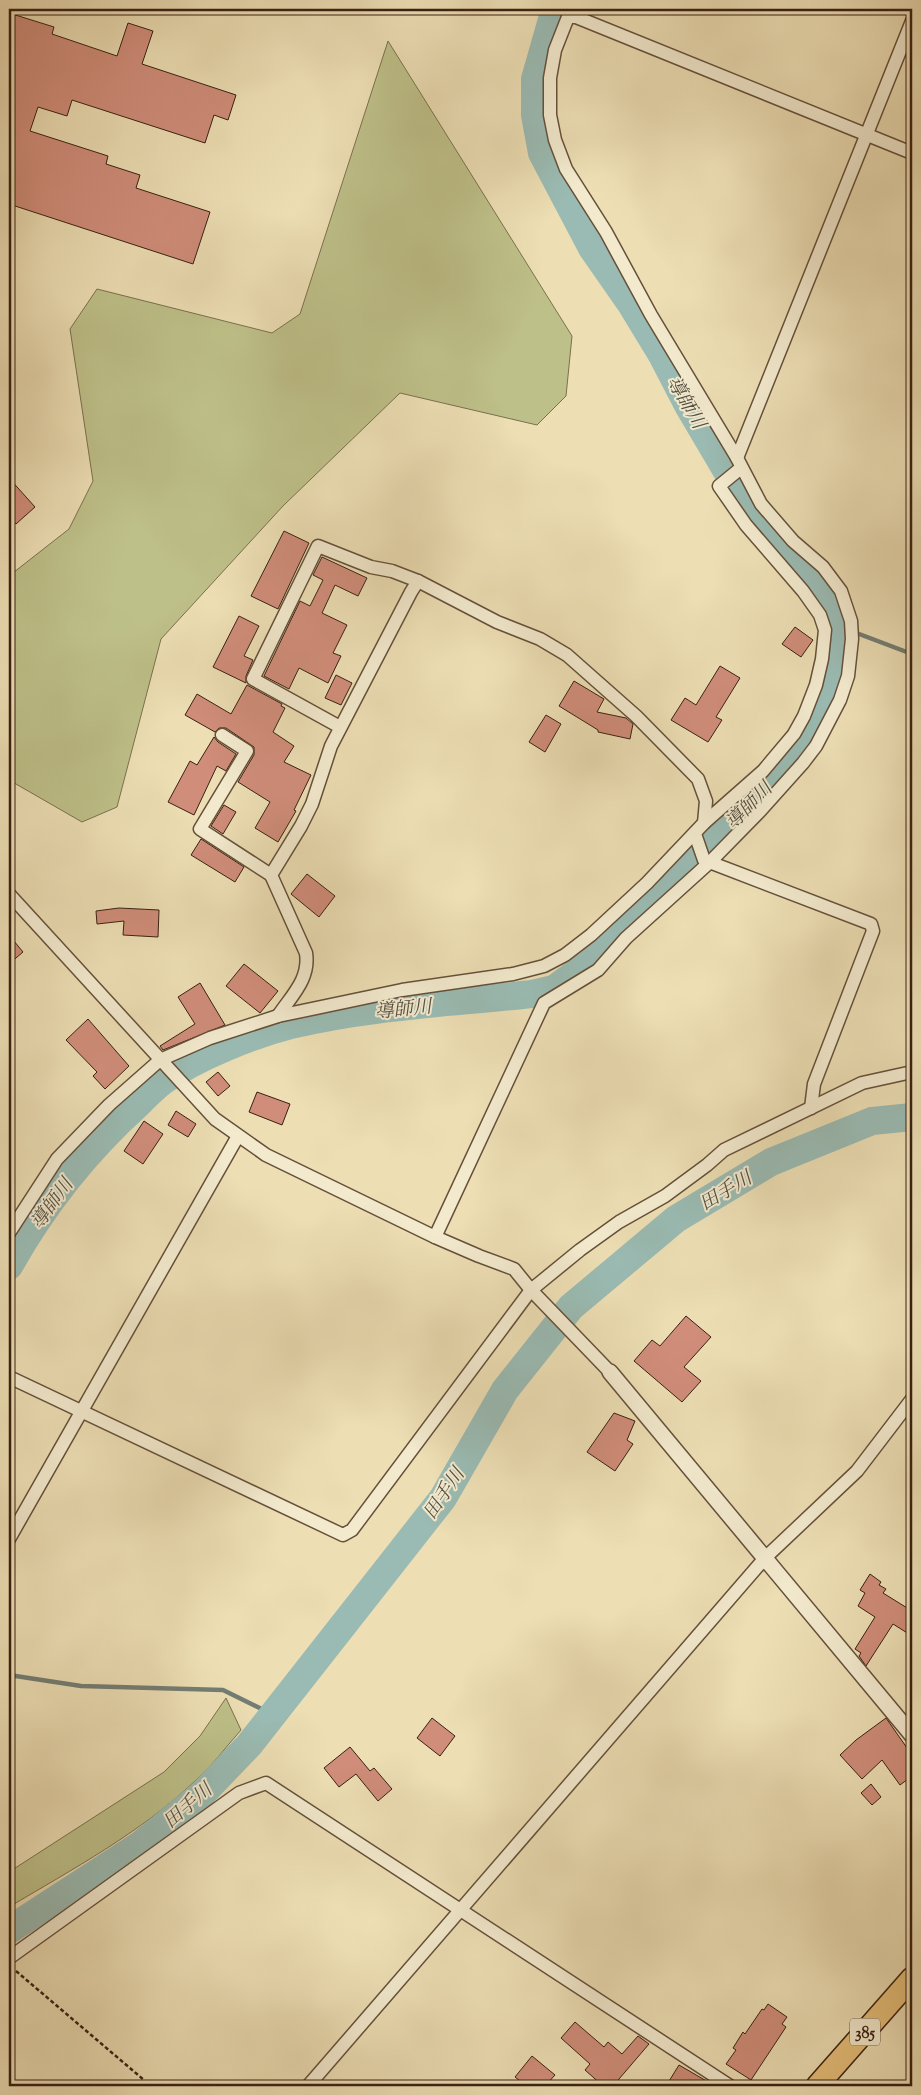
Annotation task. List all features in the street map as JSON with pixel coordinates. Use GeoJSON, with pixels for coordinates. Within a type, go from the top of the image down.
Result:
{"type":"FeatureCollection","features":[{"type":"Feature","properties":{"kind":"highway","name":"385"},"geometry":{"type":"LineString","coordinates":[[818,2086],[912,1978]]}},
{"type":"Feature","properties":{"kind":"street"},"geometry":{"type":"LineString","coordinates":[[435,1236],[544,1003],[598,970],[626,938],[767,804],[816,746],[840,700],[848,676],[852,621],[841,591],[823,567],[778,526],[761,504],[739,463],[651,315],[606,232],[566,169],[555,140],[550,115],[550,78],[555,50],[568,17],[577,13],[912,154]]}},
{"type":"Feature","properties":{"kind":"street"},"geometry":{"type":"LineString","coordinates":[[9,1233],[57,1159],[109,1105],[160,1060],[210,1038],[278,1016],[402,990],[513,974],[544,966],[565,955],[591,935],[647,883],[695,834],[704,822],[763,771],[794,734],[816,685],[822,659],[825,630],[820,615],[803,591],[746,525],[719,486],[739,463],[912,21]]}},
{"type":"Feature","properties":{"kind":"street"},"geometry":{"type":"LineString","coordinates":[[340,727],[253,679],[318,546],[371,567],[392,571],[418,581],[498,622],[540,639],[567,655],[636,716],[698,779],[706,801],[704,822]]}},
{"type":"Feature","properties":{"kind":"street"},"geometry":{"type":"LineString","coordinates":[[271,875],[312,804],[330,746],[410,592],[418,581]]}},
{"type":"Feature","properties":{"kind":"street"},"geometry":{"type":"LineString","coordinates":[[222,735],[247,751],[200,829],[271,875],[306,953],[308,966],[304,979],[278,1016]]}},
{"type":"Feature","properties":{"kind":"street"},"geometry":{"type":"LineString","coordinates":[[695,834],[707,861],[871,924],[873,931],[814,1084],[811,1108]]}},
{"type":"Feature","properties":{"kind":"street"},"geometry":{"type":"LineString","coordinates":[[9,894],[215,1119],[266,1155],[435,1236],[514,1269],[531,1290],[610,1372],[912,1735]]}},
{"type":"Feature","properties":{"kind":"street"},"geometry":{"type":"LineString","coordinates":[[9,1377],[344,1535],[352,1530],[531,1290],[580,1250],[620,1222],[665,1196],[708,1165],[724,1150],[862,1083],[912,1072]]}},
{"type":"Feature","properties":{"kind":"street"},"geometry":{"type":"LineString","coordinates":[[9,1539],[238,1136]]}},
{"type":"Feature","properties":{"kind":"street"},"geometry":{"type":"LineString","coordinates":[[308,2086],[765,1558],[857,1470],[912,1399]]}},
{"type":"Feature","properties":{"kind":"street"},"geometry":{"type":"LineString","coordinates":[[9,1958],[239,1793],[266,1784],[730,2086]]}},
{"type":"Feature","properties":{"kind":"path"},"geometry":{"type":"LineString","coordinates":[[9,1965],[151,2086]]}},
{"type":"Feature","properties":{"kind":"green space"},"geometry":{"type":"Polygon","coordinates":[[[388,41],[572,336],[566,396],[537,425],[400,393],[283,506],[161,639],[117,807],[82,822],[9,780],[9,576],[69,529],[93,481],[70,329],[97,289],[272,333],[300,314],[388,41]]]}},
{"type":"Feature","properties":{"kind":"green space"},"geometry":{"type":"Polygon","coordinates":[[[226,1698],[241,1730],[201,1775],[174,1800],[129,1834],[9,1907],[9,1872],[164,1772],[200,1736],[226,1698]]]}},
{"type":"Feature","properties":{"kind":"building"},"geometry":{"type":"Polygon","coordinates":[[[9,13],[54,27],[52,34],[117,56],[128,23],[153,31],[142,64],[236,95],[228,120],[214,115],[205,143],[72,100],[67,116],[38,107],[30,131],[108,156],[106,164],[140,175],[136,188],[210,212],[193,264],[9,204],[9,169],[13,155],[9,154],[9,13]]]}},
{"type":"Feature","properties":{"kind":"building"},"geometry":{"type":"Polygon","coordinates":[[[9,478],[35,507],[16,524],[9,516],[9,478]]]}},
{"type":"Feature","properties":{"kind":"building"},"geometry":{"type":"Polygon","coordinates":[[[284,531],[309,543],[278,609],[251,596],[284,531]]]}},
{"type":"Feature","properties":{"kind":"building"},"geometry":{"type":"Polygon","coordinates":[[[322,557],[367,578],[358,596],[335,585],[322,613],[347,625],[333,653],[341,656],[328,683],[299,668],[289,689],[264,676],[300,601],[310,606],[323,580],[313,575],[322,557]]]}},
{"type":"Feature","properties":{"kind":"building"},"geometry":{"type":"Polygon","coordinates":[[[239,616],[259,626],[244,656],[253,660],[246,676],[246,683],[213,667],[239,616]]]}},
{"type":"Feature","properties":{"kind":"building"},"geometry":{"type":"Polygon","coordinates":[[[795,627],[813,640],[801,657],[782,644],[795,627]]]}},
{"type":"Feature","properties":{"kind":"building"},"geometry":{"type":"Polygon","coordinates":[[[720,666],[740,678],[716,717],[722,720],[708,742],[671,720],[685,698],[696,705],[720,666]]]}},
{"type":"Feature","properties":{"kind":"building"},"geometry":{"type":"Polygon","coordinates":[[[336,675],[352,683],[341,705],[325,698],[336,675]]]}},
{"type":"Feature","properties":{"kind":"building"},"geometry":{"type":"Polygon","coordinates":[[[574,681],[604,699],[597,712],[626,718],[633,724],[630,739],[598,732],[598,730],[559,706],[574,681]]]}},
{"type":"Feature","properties":{"kind":"building"},"geometry":{"type":"Polygon","coordinates":[[[247,685],[282,704],[281,706],[285,708],[273,732],[294,746],[284,762],[311,775],[294,810],[296,811],[278,842],[255,828],[270,802],[238,782],[254,755],[254,747],[226,728],[219,728],[215,732],[185,715],[197,694],[231,714],[247,685]]]}},
{"type":"Feature","properties":{"kind":"building"},"geometry":{"type":"Polygon","coordinates":[[[546,715],[561,724],[545,752],[529,742],[546,715]]]}},
{"type":"Feature","properties":{"kind":"building"},"geometry":{"type":"Polygon","coordinates":[[[214,737],[218,742],[236,754],[226,771],[217,766],[194,815],[168,802],[190,761],[197,765],[214,737]]]}},
{"type":"Feature","properties":{"kind":"building"},"geometry":{"type":"Polygon","coordinates":[[[224,805],[236,812],[223,834],[211,826],[224,805]]]}},
{"type":"Feature","properties":{"kind":"building"},"geometry":{"type":"Polygon","coordinates":[[[201,839],[244,867],[235,882],[191,855],[201,839]]]}},
{"type":"Feature","properties":{"kind":"building"},"geometry":{"type":"Polygon","coordinates":[[[307,874],[335,896],[319,917],[291,894],[307,874]]]}},
{"type":"Feature","properties":{"kind":"building"},"geometry":{"type":"Polygon","coordinates":[[[119,908],[159,910],[158,937],[123,935],[124,921],[97,924],[96,911],[119,908]]]}},
{"type":"Feature","properties":{"kind":"building"},"geometry":{"type":"Polygon","coordinates":[[[9,935],[23,952],[9,964],[9,935]]]}},
{"type":"Feature","properties":{"kind":"building"},"geometry":{"type":"Polygon","coordinates":[[[244,964],[278,991],[260,1013],[226,986],[244,964]]]}},
{"type":"Feature","properties":{"kind":"building"},"geometry":{"type":"Polygon","coordinates":[[[200,983],[225,1025],[163,1050],[160,1046],[195,1024],[178,997],[200,983]]]}},
{"type":"Feature","properties":{"kind":"building"},"geometry":{"type":"Polygon","coordinates":[[[88,1019],[129,1066],[105,1089],[93,1076],[97,1072],[66,1040],[88,1019]]]}},
{"type":"Feature","properties":{"kind":"building"},"geometry":{"type":"Polygon","coordinates":[[[218,1072],[230,1086],[218,1096],[206,1082],[218,1072]]]}},
{"type":"Feature","properties":{"kind":"building"},"geometry":{"type":"Polygon","coordinates":[[[257,1092],[290,1104],[282,1125],[249,1112],[257,1092]]]}},
{"type":"Feature","properties":{"kind":"building"},"geometry":{"type":"Polygon","coordinates":[[[176,1111],[196,1124],[188,1137],[168,1125],[176,1111]]]}},
{"type":"Feature","properties":{"kind":"building"},"geometry":{"type":"Polygon","coordinates":[[[144,1121],[163,1134],[143,1164],[124,1151],[144,1121]]]}},
{"type":"Feature","properties":{"kind":"building"},"geometry":{"type":"Polygon","coordinates":[[[686,1316],[711,1337],[684,1367],[701,1381],[682,1402],[634,1361],[652,1340],[660,1346],[686,1316]]]}},
{"type":"Feature","properties":{"kind":"building"},"geometry":{"type":"Polygon","coordinates":[[[614,1413],[635,1421],[627,1440],[633,1444],[615,1471],[587,1452],[614,1413]]]}},
{"type":"Feature","properties":{"kind":"building"},"geometry":{"type":"Polygon","coordinates":[[[870,1574],[881,1582],[879,1585],[886,1589],[883,1593],[912,1611],[912,1636],[893,1624],[866,1666],[859,1656],[861,1653],[855,1649],[875,1617],[858,1606],[865,1593],[860,1590],[870,1574]]]}},
{"type":"Feature","properties":{"kind":"building"},"geometry":{"type":"Polygon","coordinates":[[[432,1718],[455,1736],[440,1756],[417,1738],[432,1718]]]}},
{"type":"Feature","properties":{"kind":"building"},"geometry":{"type":"Polygon","coordinates":[[[886,1718],[912,1755],[912,1776],[900,1785],[882,1760],[862,1779],[840,1755],[856,1740],[886,1718]]]}},
{"type":"Feature","properties":{"kind":"building"},"geometry":{"type":"Polygon","coordinates":[[[350,1747],[370,1771],[374,1768],[392,1789],[378,1801],[356,1774],[339,1787],[324,1768],[350,1747]]]}},
{"type":"Feature","properties":{"kind":"building"},"geometry":{"type":"Polygon","coordinates":[[[871,1784],[881,1797],[872,1805],[861,1793],[871,1784]]]}},
{"type":"Feature","properties":{"kind":"building"},"geometry":{"type":"Polygon","coordinates":[[[768,2004],[787,2017],[782,2024],[786,2027],[751,2080],[726,2064],[736,2050],[733,2048],[743,2032],[745,2034],[762,2009],[764,2010],[768,2004]]]}},
{"type":"Feature","properties":{"kind":"building"},"geometry":{"type":"Polygon","coordinates":[[[575,2022],[604,2047],[608,2042],[622,2054],[638,2036],[649,2044],[613,2086],[603,2086],[585,2070],[590,2064],[561,2038],[575,2022]]]}},
{"type":"Feature","properties":{"kind":"building"},"geometry":{"type":"Polygon","coordinates":[[[532,2056],[555,2075],[545,2086],[526,2086],[515,2077],[532,2056]]]}},
{"type":"Feature","properties":{"kind":"building"},"geometry":{"type":"Polygon","coordinates":[[[679,2065],[715,2086],[666,2086],[679,2065]]]}},
{"type":"Feature","properties":{"kind":"waterway","name":"導師川"},"geometry":{"type":"LineString","coordinates":[[9,1266],[51,1201],[101,1140],[156,1086],[176,1072],[208,1055],[291,1025],[351,1013],[532,994],[554,989],[591,962],[671,880],[711,843],[739,810],[786,765],[811,735],[836,684],[839,660],[838,626],[819,592],[775,546],[745,502],[689,407],[662,355],[631,304],[592,248],[542,153],[535,115],[535,79],[555,9]]}},
{"type":"Feature","properties":{"kind":"waterway"},"geometry":{"type":"LineString","coordinates":[[838,626],[912,654]]}},
{"type":"Feature","properties":{"kind":"waterway","name":"田手川"},"geometry":{"type":"LineString","coordinates":[[9,1930],[140,1845],[201,1795],[249,1745],[443,1498],[505,1390],[571,1307],[676,1219],[771,1162],[872,1121],[912,1117]]}},
{"type":"Feature","properties":{"kind":"waterway"},"geometry":{"type":"LineString","coordinates":[[9,1675],[81,1686],[223,1690],[274,1715]]}}]}
